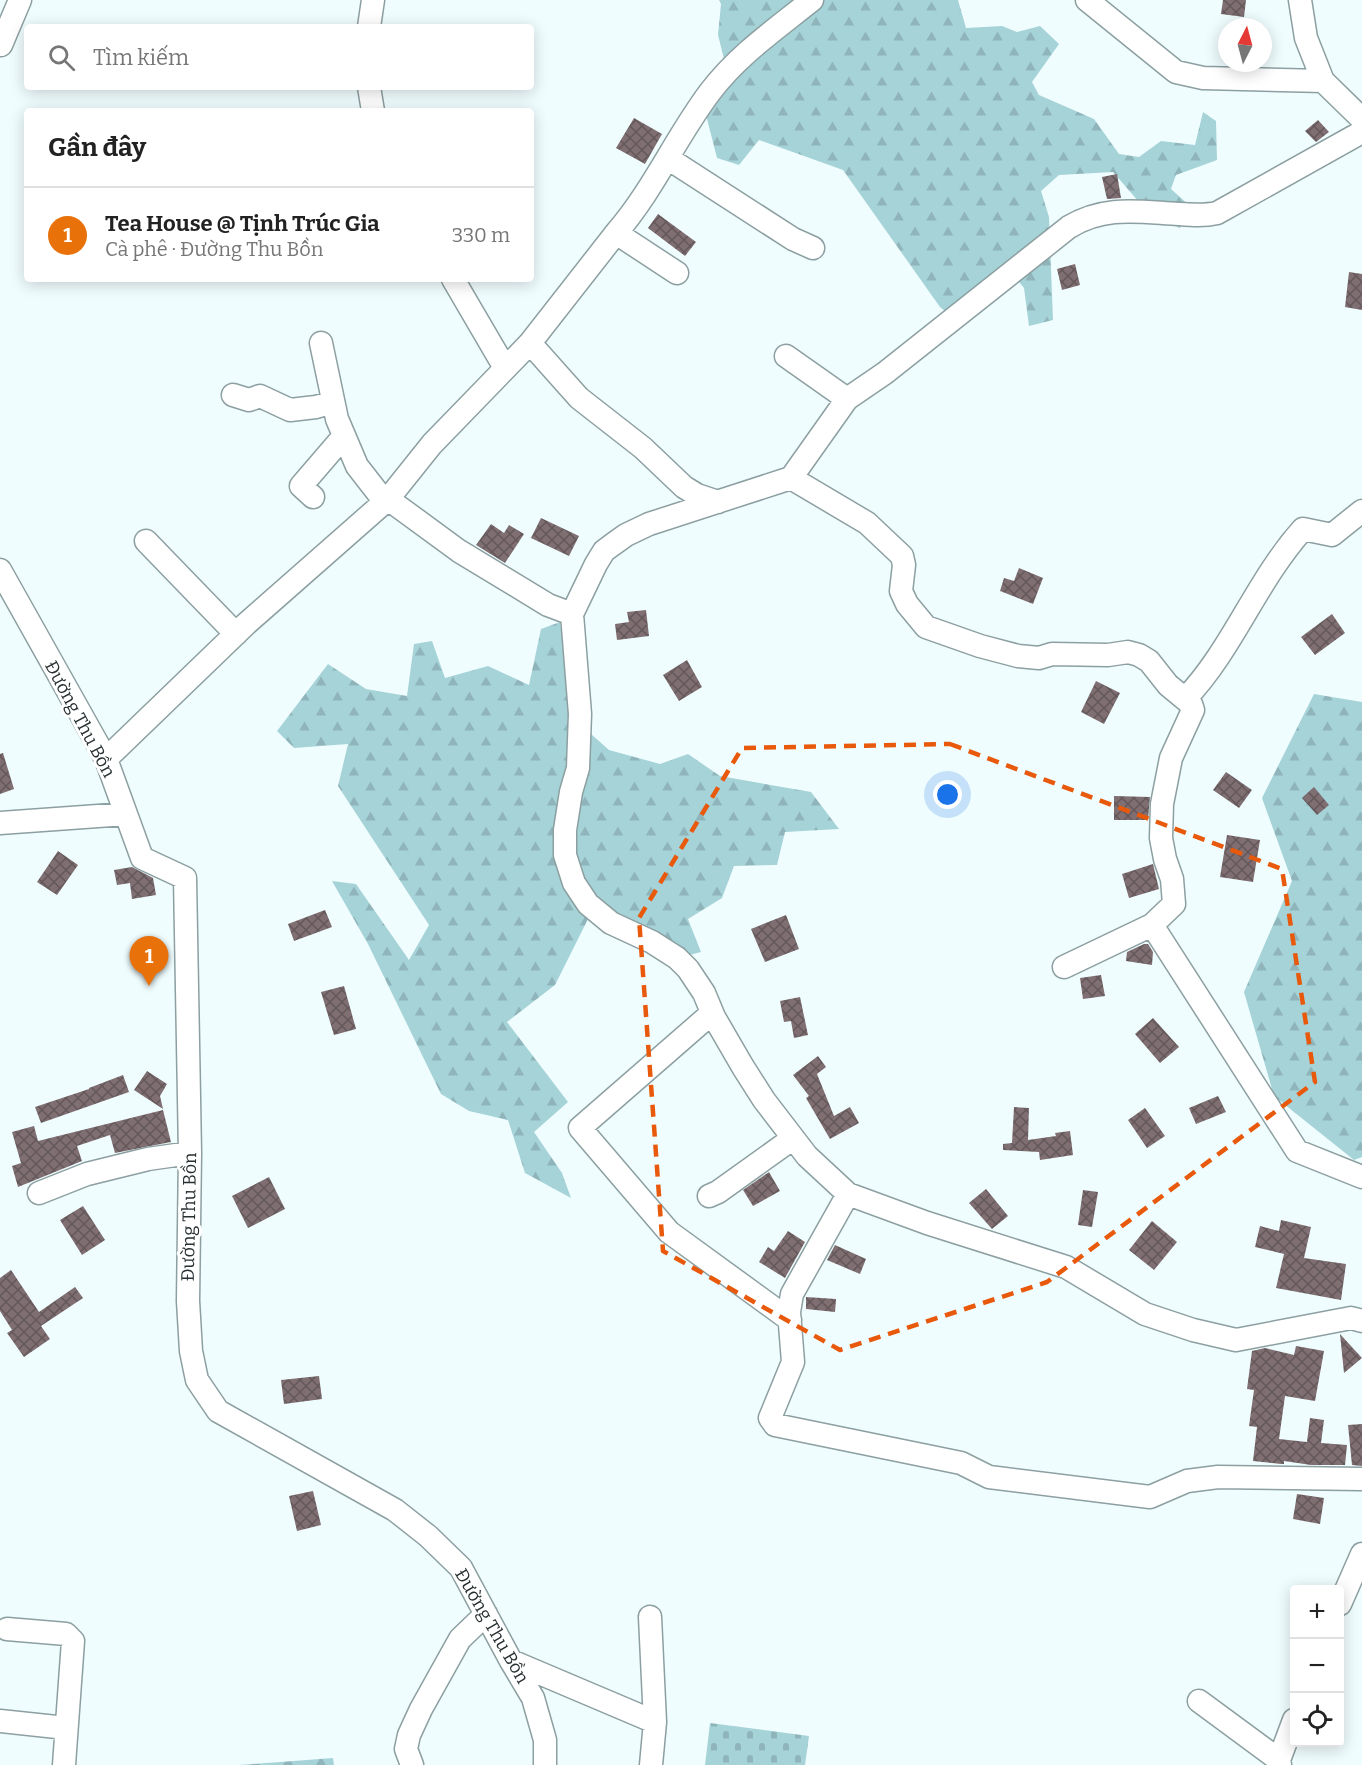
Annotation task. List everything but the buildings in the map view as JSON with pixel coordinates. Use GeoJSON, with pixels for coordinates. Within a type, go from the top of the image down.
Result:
{"type":"FeatureCollection","features":[{"type":"Feature","properties":{"kind":"street"},"geometry":{"type":"LineString","coordinates":[[1,45],[20,0]]}},
{"type":"Feature","properties":{"kind":"street"},"geometry":{"type":"LineString","coordinates":[[369,24],[373,0]]}},
{"type":"Feature","properties":{"kind":"street"},"geometry":{"type":"LineString","coordinates":[[106,759],[236,634],[387,500],[432,444],[530,343],[648,193],[700,107],[725,74],[749,51],[812,0]]}},
{"type":"Feature","properties":{"kind":"street"},"geometry":{"type":"LineString","coordinates":[[1087,0],[1176,72],[1203,78],[1323,81]]}},
{"type":"Feature","properties":{"kind":"street"},"geometry":{"type":"LineString","coordinates":[[1300,0],[1306,38],[1323,81],[1362,119]]}},
{"type":"Feature","properties":{"kind":"street"},"geometry":{"type":"LineString","coordinates":[[369,90],[372,108]]}},
{"type":"Feature","properties":{"kind":"street"},"geometry":{"type":"LineString","coordinates":[[1362,132],[1217,213],[1201,216],[1116,211],[1103,212],[1079,220],[912,349],[885,373],[847,399],[791,478],[649,524],[626,535],[604,551],[572,614],[580,714],[578,768],[571,792],[565,830],[565,855],[574,883],[588,904],[611,924],[652,942],[677,958],[688,969],[704,993],[712,1013],[743,1067],[792,1139],[848,1194],[927,1223],[1066,1267],[1145,1314],[1193,1330],[1236,1340],[1352,1318],[1362,1321]]}},
{"type":"Feature","properties":{"kind":"street"},"geometry":{"type":"LineString","coordinates":[[669,159],[793,239],[813,248]]}},
{"type":"Feature","properties":{"kind":"street"},"geometry":{"type":"LineString","coordinates":[[616,232],[676,273]]}},
{"type":"Feature","properties":{"kind":"street"},"geometry":{"type":"LineString","coordinates":[[455,282],[505,368]]}},
{"type":"Feature","properties":{"kind":"street"},"geometry":{"type":"LineString","coordinates":[[321,343],[337,419],[344,436],[357,466],[387,500],[459,551],[548,605],[572,614]]}},
{"type":"Feature","properties":{"kind":"street"},"geometry":{"type":"LineString","coordinates":[[530,343],[579,398],[643,448],[684,487],[696,495],[718,502]]}},
{"type":"Feature","properties":{"kind":"street"},"geometry":{"type":"LineString","coordinates":[[786,356],[847,399]]}},
{"type":"Feature","properties":{"kind":"street"},"geometry":{"type":"LineString","coordinates":[[233,395],[249,400],[260,396],[290,410],[316,407],[333,402]]}},
{"type":"Feature","properties":{"kind":"street"},"geometry":{"type":"LineString","coordinates":[[313,497],[301,486],[344,436]]}},
{"type":"Feature","properties":{"kind":"street"},"geometry":{"type":"LineString","coordinates":[[791,478],[859,518],[902,556],[904,566],[901,591],[915,615],[926,627],[980,646],[1018,656],[1108,655],[1128,652],[1139,655],[1149,661],[1168,685],[1191,704],[1193,710],[1170,758],[1162,804],[1161,838],[1172,879],[1174,904],[1152,925],[1064,967]]}},
{"type":"Feature","properties":{"kind":"street"},"geometry":{"type":"LineString","coordinates":[[1185,699],[1203,680],[1270,572],[1287,547],[1303,530],[1332,535],[1362,511]]}},
{"type":"Feature","properties":{"kind":"street"},"geometry":{"type":"LineString","coordinates":[[146,541],[236,634]]}},
{"type":"Feature","properties":{"kind":"street","name":"Đường Thu Bồn"},"geometry":{"type":"LineString","coordinates":[[0,570],[106,759],[142,858],[185,878],[190,1154],[188,1301],[191,1351],[197,1380],[218,1411],[395,1510],[428,1536],[461,1568],[533,1698],[545,1740],[545,1765]]}},
{"type":"Feature","properties":{"kind":"street"},"geometry":{"type":"LineString","coordinates":[[0,823],[126,814]]}},
{"type":"Feature","properties":{"kind":"street"},"geometry":{"type":"LineString","coordinates":[[1152,925],[1298,1151],[1362,1177]]}},
{"type":"Feature","properties":{"kind":"street"},"geometry":{"type":"LineString","coordinates":[[712,1013],[580,1128],[669,1232],[790,1320]]}},
{"type":"Feature","properties":{"kind":"street"},"geometry":{"type":"LineString","coordinates":[[709,1196],[792,1139]]}},
{"type":"Feature","properties":{"kind":"street"},"geometry":{"type":"LineString","coordinates":[[39,1193],[87,1173],[148,1159],[190,1154]]}},
{"type":"Feature","properties":{"kind":"street"},"geometry":{"type":"LineString","coordinates":[[848,1194],[792,1294],[790,1320],[793,1362],[770,1418],[775,1425],[961,1462],[989,1477],[1149,1497],[1187,1481],[1218,1477],[1362,1479]]}},
{"type":"Feature","properties":{"kind":"street"},"geometry":{"type":"LineString","coordinates":[[1349,1598],[1362,1554]]}},
{"type":"Feature","properties":{"kind":"street"},"geometry":{"type":"LineString","coordinates":[[412,1765],[406,1749],[409,1735],[421,1709],[460,1639],[486,1614]]}},
{"type":"Feature","properties":{"kind":"street"},"geometry":{"type":"LineString","coordinates":[[650,1617],[655,1722],[651,1765]]}},
{"type":"Feature","properties":{"kind":"street"},"geometry":{"type":"LineString","coordinates":[[7,1629],[66,1634],[73,1641],[64,1765]]}},
{"type":"Feature","properties":{"kind":"street"},"geometry":{"type":"LineString","coordinates":[[511,1661],[655,1722]]}},
{"type":"Feature","properties":{"kind":"street"},"geometry":{"type":"LineString","coordinates":[[1199,1701],[1279,1762],[1290,1731]]}},
{"type":"Feature","properties":{"kind":"street"},"geometry":{"type":"LineString","coordinates":[[0,1721],[66,1728]]}},
{"type":"Feature","properties":{"kind":"highlighted area"},"geometry":{"type":"Polygon","coordinates":[[[950,744],[1282,869],[1315,1082],[1047,1282],[840,1350],[663,1251],[639,918],[742,748],[950,744]]]}},
{"type":"Feature","properties":{"kind":"green space"},"geometry":{"type":"Polygon","coordinates":[[[719,0],[958,0],[966,28],[1002,26],[1017,32],[1040,26],[1059,44],[1032,82],[1039,95],[1094,119],[1119,154],[1139,157],[1161,141],[1195,145],[1203,112],[1216,121],[1217,160],[1176,175],[1171,189],[1190,206],[1180,228],[1152,217],[1113,172],[1059,175],[1041,191],[1049,217],[1053,320],[1029,326],[1024,288],[1012,273],[958,322],[940,307],[843,170],[759,140],[739,165],[717,158],[706,115],[725,63],[718,35],[721,4],[719,0]]]}},
{"type":"Feature","properties":{"kind":"green space"},"geometry":{"type":"Polygon","coordinates":[[[560,622],[573,718],[609,750],[660,764],[688,754],[720,776],[811,792],[839,829],[785,832],[777,865],[734,866],[722,898],[688,919],[701,952],[674,959],[591,913],[555,985],[507,1022],[568,1102],[534,1132],[562,1173],[571,1198],[525,1173],[508,1120],[469,1111],[441,1094],[368,944],[332,881],[356,884],[409,960],[429,925],[338,786],[348,744],[294,748],[277,731],[328,664],[366,689],[407,696],[414,644],[432,641],[445,678],[488,666],[529,685],[541,629],[560,622]]]}},
{"type":"Feature","properties":{"kind":"green space"},"geometry":{"type":"Polygon","coordinates":[[[1314,694],[1362,702],[1362,1157],[1354,1160],[1274,1096],[1244,992],[1292,881],[1262,798],[1314,694]]]}},
{"type":"Feature","properties":{"kind":"green space"},"geometry":{"type":"Polygon","coordinates":[[[710,1723],[809,1736],[805,1765],[705,1765],[710,1723]]]}},
{"type":"Feature","properties":{"kind":"green space"},"geometry":{"type":"Polygon","coordinates":[[[333,1758],[334,1765],[239,1765],[333,1758]]]}},
{"type":"Feature","properties":{"kind":"place","name":"Tea House @ Tịnh Trúc Gia"},"geometry":{"type":"Point","coordinates":[149,986]}}]}
